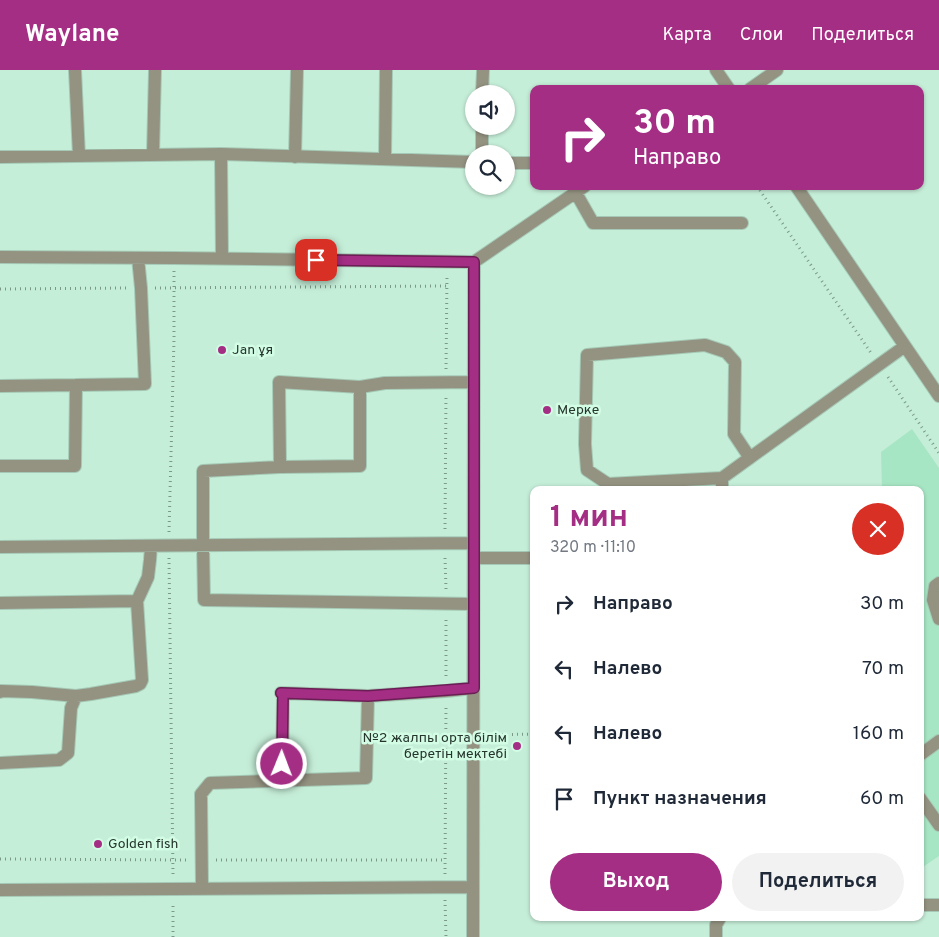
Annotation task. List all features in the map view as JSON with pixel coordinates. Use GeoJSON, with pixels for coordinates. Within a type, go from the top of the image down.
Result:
{"type":"FeatureCollection","features":[{"type":"Feature","properties":{"kind":"street"},"geometry":{"type":"LineString","coordinates":[[75,70],[79,156]]}},
{"type":"Feature","properties":{"kind":"street"},"geometry":{"type":"LineString","coordinates":[[153,155],[155,70]]}},
{"type":"Feature","properties":{"kind":"street"},"geometry":{"type":"LineString","coordinates":[[295,157],[297,70]]}},
{"type":"Feature","properties":{"kind":"street"},"geometry":{"type":"LineString","coordinates":[[385,159],[386,70]]}},
{"type":"Feature","properties":{"kind":"street"},"geometry":{"type":"LineString","coordinates":[[482,70],[482,85]]}},
{"type":"Feature","properties":{"kind":"street"},"geometry":{"type":"LineString","coordinates":[[716,70],[723,85]]}},
{"type":"Feature","properties":{"kind":"street"},"geometry":{"type":"LineString","coordinates":[[755,85],[776,70]]}},
{"type":"Feature","properties":{"kind":"street"},"geometry":{"type":"LineString","coordinates":[[0,157],[221,154],[465,162]]}},
{"type":"Feature","properties":{"kind":"street"},"geometry":{"type":"LineString","coordinates":[[221,154],[222,259]]}},
{"type":"Feature","properties":{"kind":"street"},"geometry":{"type":"LineString","coordinates":[[515,163],[530,163]]}},
{"type":"Feature","properties":{"kind":"street"},"geometry":{"type":"LineString","coordinates":[[0,256],[474,262],[575,190]]}},
{"type":"Feature","properties":{"kind":"street"},"geometry":{"type":"LineString","coordinates":[[579,190],[593,223],[742,223]]}},
{"type":"Feature","properties":{"kind":"street"},"geometry":{"type":"LineString","coordinates":[[799,190],[939,396]]}},
{"type":"Feature","properties":{"kind":"street"},"geometry":{"type":"LineString","coordinates":[[0,386],[144,384],[141,288],[138,258]]}},
{"type":"Feature","properties":{"kind":"street"},"geometry":{"type":"LineString","coordinates":[[473,937],[474,262]]}},
{"type":"Feature","properties":{"kind":"street"},"geometry":{"type":"LineString","coordinates":[[750,458],[734,434],[735,362],[726,352],[705,345],[587,355],[585,444],[587,470],[608,484],[722,484],[750,458],[905,346]]}},
{"type":"Feature","properties":{"kind":"street"},"geometry":{"type":"LineString","coordinates":[[280,467],[279,382],[360,387],[385,383],[474,382]]}},
{"type":"Feature","properties":{"kind":"street"},"geometry":{"type":"LineString","coordinates":[[0,466],[75,466],[76,384]]}},
{"type":"Feature","properties":{"kind":"street"},"geometry":{"type":"LineString","coordinates":[[360,387],[360,466],[280,467],[204,471],[204,600],[474,604]]}},
{"type":"Feature","properties":{"kind":"street"},"geometry":{"type":"LineString","coordinates":[[0,547],[474,543]]}},
{"type":"Feature","properties":{"kind":"street"},"geometry":{"type":"LineString","coordinates":[[0,692],[32,692],[76,696],[140,684],[142,680],[137,601],[148,578],[151,546]]}},
{"type":"Feature","properties":{"kind":"street"},"geometry":{"type":"LineString","coordinates":[[474,558],[530,558]]}},
{"type":"Feature","properties":{"kind":"street"},"geometry":{"type":"LineString","coordinates":[[939,583],[935,586],[933,600],[939,620]]}},
{"type":"Feature","properties":{"kind":"street"},"geometry":{"type":"LineString","coordinates":[[0,602],[137,601]]}},
{"type":"Feature","properties":{"kind":"street"},"geometry":{"type":"LineString","coordinates":[[282,781],[283,694],[281,693],[368,696],[474,688]]}},
{"type":"Feature","properties":{"kind":"street"},"geometry":{"type":"LineString","coordinates":[[0,763],[59,760],[68,753],[71,708],[76,696]]}},
{"type":"Feature","properties":{"kind":"street"},"geometry":{"type":"LineString","coordinates":[[202,888],[201,794],[210,783],[366,778],[368,696]]}},
{"type":"Feature","properties":{"kind":"street"},"geometry":{"type":"LineString","coordinates":[[924,752],[939,742]]}},
{"type":"Feature","properties":{"kind":"street"},"geometry":{"type":"LineString","coordinates":[[924,804],[939,825]]}},
{"type":"Feature","properties":{"kind":"street"},"geometry":{"type":"LineString","coordinates":[[0,890],[473,887]]}},
{"type":"Feature","properties":{"kind":"street"},"geometry":{"type":"LineString","coordinates":[[924,905],[939,905]]}},
{"type":"Feature","properties":{"kind":"street"},"geometry":{"type":"LineString","coordinates":[[716,937],[716,925],[718,921]]}},
{"type":"Feature","properties":{"kind":"path"},"geometry":{"type":"LineString","coordinates":[[760,190],[939,453]]}},
{"type":"Feature","properties":{"kind":"path"},"geometry":{"type":"LineString","coordinates":[[173,937],[169,545],[174,258]]}},
{"type":"Feature","properties":{"kind":"path"},"geometry":{"type":"LineString","coordinates":[[0,289],[447,286]]}},
{"type":"Feature","properties":{"kind":"path"},"geometry":{"type":"LineString","coordinates":[[473,735],[530,734]]}},
{"type":"Feature","properties":{"kind":"path"},"geometry":{"type":"LineString","coordinates":[[0,859],[445,860]]}},
{"type":"Feature","properties":{"kind":"green space"},"geometry":{"type":"Polygon","coordinates":[[[912,429],[939,468],[939,856],[924,866],[924,486],[882,486],[881,452],[912,429]]]}},
{"type":"Feature","properties":{"kind":"place","name":"Jan ұя"},"geometry":{"type":"Point","coordinates":[222,350]}},
{"type":"Feature","properties":{"kind":"place","name":"Мерке"},"geometry":{"type":"Point","coordinates":[547,410]}},
{"type":"Feature","properties":{"kind":"place","name":"№2 жалпы орта білім беретін мектебі"},"geometry":{"type":"Point","coordinates":[517,746]}},
{"type":"Feature","properties":{"kind":"place","name":"Golden fish"},"geometry":{"type":"Point","coordinates":[98,844]}},
{"type":"Feature","properties":{"kind":"route"},"geometry":{"type":"LineString","coordinates":[[282,764],[283,694],[281,693],[368,696],[474,688],[474,262],[316,260]]}}]}
